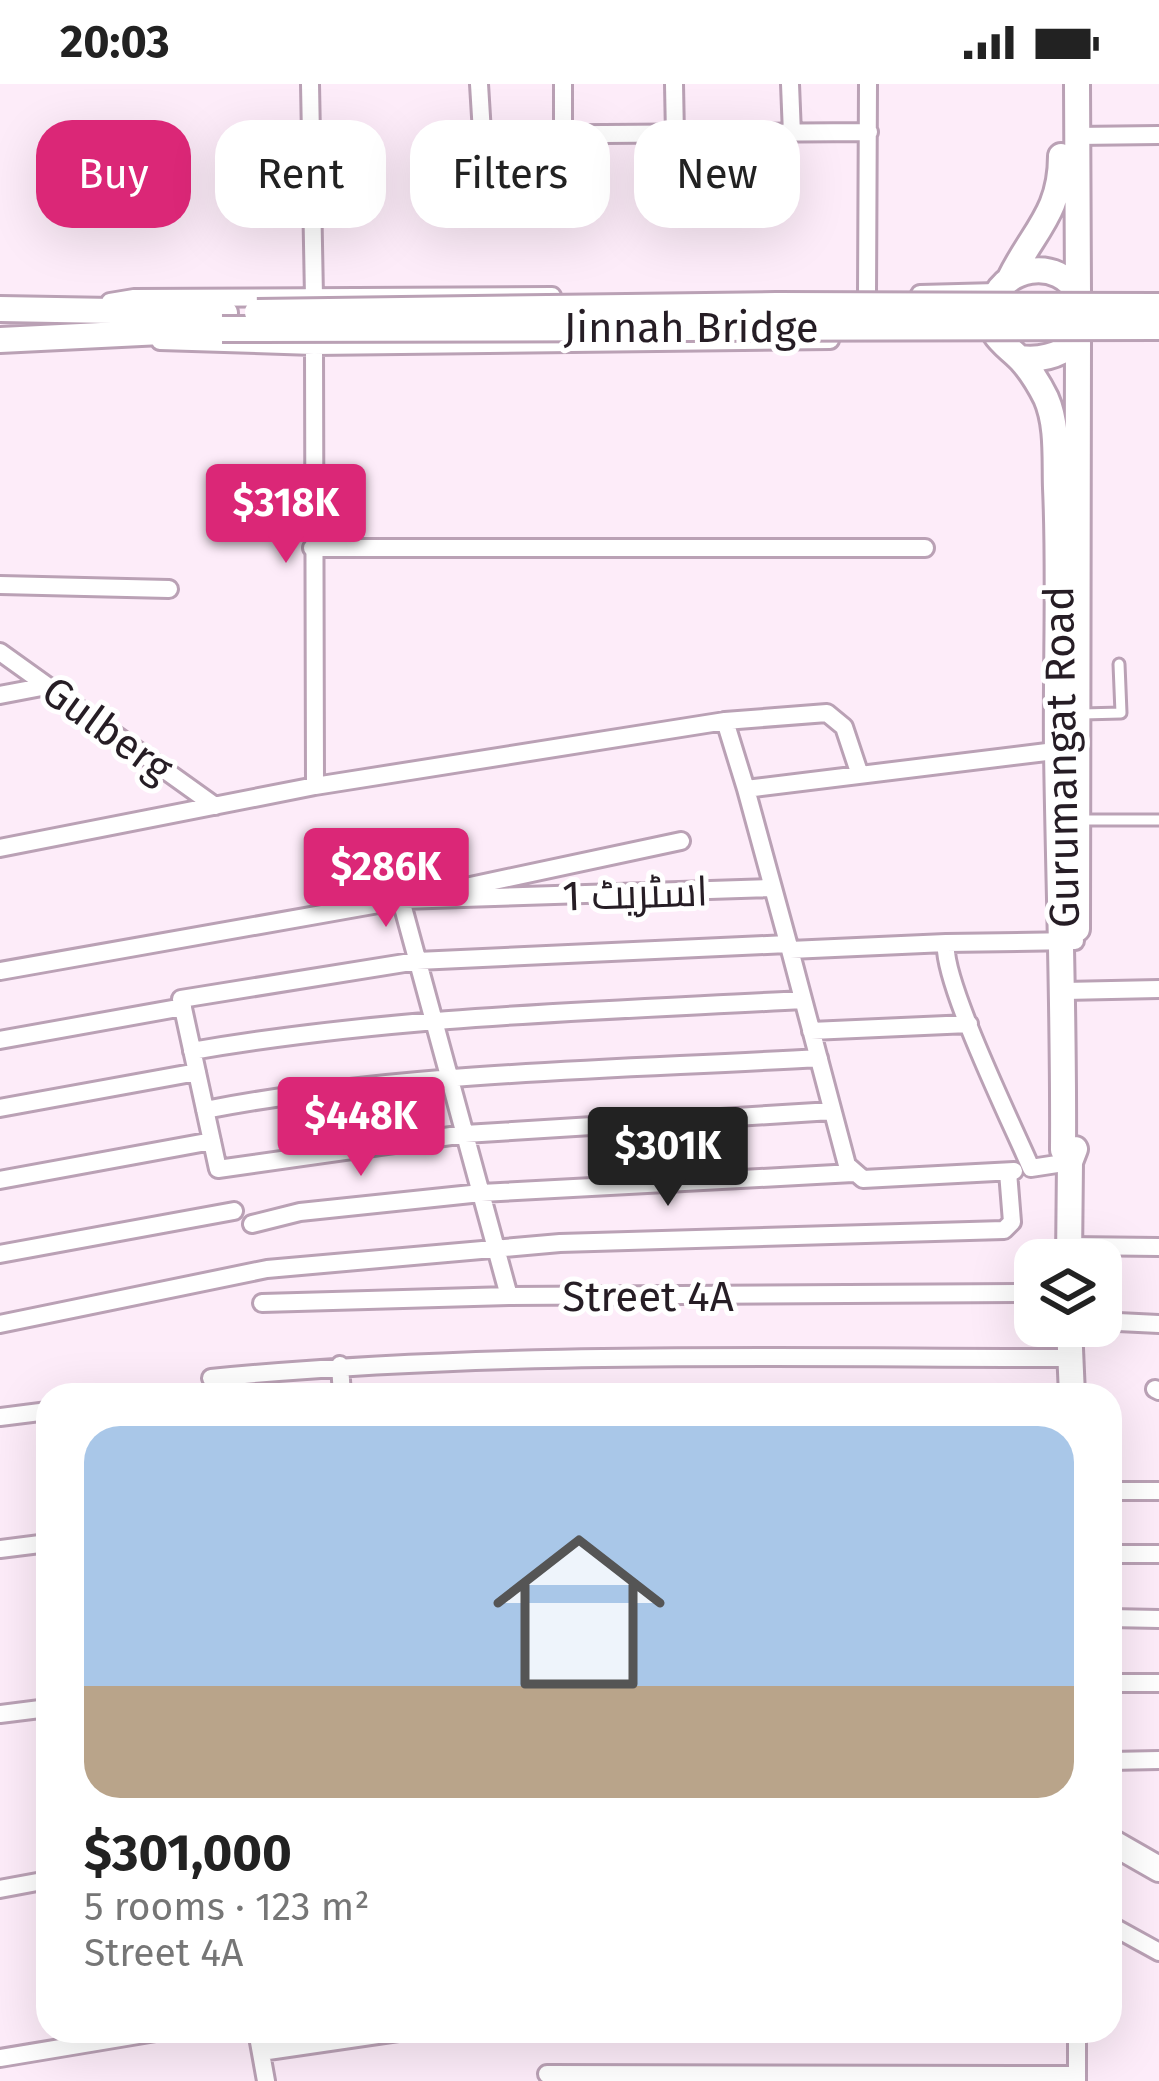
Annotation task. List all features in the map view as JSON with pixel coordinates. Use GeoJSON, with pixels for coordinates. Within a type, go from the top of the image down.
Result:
{"type":"FeatureCollection","features":[{"type":"Feature","properties":{"kind":"main road"},"geometry":{"type":"LineString","coordinates":[[1061,84],[1061,182],[1048,220],[1004,285],[991,322],[1006,350],[1020,358],[1042,361],[1063,354],[1078,335]]}},
{"type":"Feature","properties":{"kind":"main road"},"geometry":{"type":"LineString","coordinates":[[1069,1239],[1070,1162],[1075,1150],[1069,941],[1077,820],[1066,751],[1076,714],[1078,335],[1083,316],[1077,84]]}},
{"type":"Feature","properties":{"kind":"main road"},"geometry":{"type":"LineString","coordinates":[[1004,285],[1028,270],[1048,271],[1066,279],[1079,296]]}},
{"type":"Feature","properties":{"kind":"main road","name":"Jinnah Bridge"},"geometry":{"type":"LineString","coordinates":[[223,321],[776,304],[1159,303]]}},
{"type":"Feature","properties":{"kind":"main road"},"geometry":{"type":"LineString","coordinates":[[0,309],[223,321]]}},
{"type":"Feature","properties":{"kind":"main road"},"geometry":{"type":"LineString","coordinates":[[0,340],[111,336],[223,321]]}},
{"type":"Feature","properties":{"kind":"main road","name":"Jinnah Bridge"},"geometry":{"type":"LineString","coordinates":[[223,321],[1159,330]]}},
{"type":"Feature","properties":{"kind":"main road","name":"Gurumangat Road"},"geometry":{"type":"LineString","coordinates":[[1020,358],[1046,398],[1054,430],[1069,941]]}},
{"type":"Feature","properties":{"kind":"main road"},"geometry":{"type":"LineString","coordinates":[[1069,1347],[1071,1383]]}},
{"type":"Feature","properties":{"kind":"main road"},"geometry":{"type":"LineString","coordinates":[[1122,1848],[1159,1870]]}},
{"type":"Feature","properties":{"kind":"street"},"geometry":{"type":"LineString","coordinates":[[310,84],[314,297]]}},
{"type":"Feature","properties":{"kind":"street"},"geometry":{"type":"LineString","coordinates":[[479,84],[481,120]]}},
{"type":"Feature","properties":{"kind":"street"},"geometry":{"type":"LineString","coordinates":[[563,84],[563,120]]}},
{"type":"Feature","properties":{"kind":"street"},"geometry":{"type":"LineString","coordinates":[[674,84],[675,120]]}},
{"type":"Feature","properties":{"kind":"street"},"geometry":{"type":"LineString","coordinates":[[790,84],[791,120]]}},
{"type":"Feature","properties":{"kind":"street"},"geometry":{"type":"LineString","coordinates":[[867,295],[868,84]]}},
{"type":"Feature","properties":{"kind":"street"},"geometry":{"type":"LineString","coordinates":[[800,134],[869,133]]}},
{"type":"Feature","properties":{"kind":"street"},"geometry":{"type":"LineString","coordinates":[[1076,136],[1159,135]]}},
{"type":"Feature","properties":{"kind":"street"},"geometry":{"type":"LineString","coordinates":[[63,310],[134,298],[867,295],[1004,285]]}},
{"type":"Feature","properties":{"kind":"street"},"geometry":{"type":"LineString","coordinates":[[1079,296],[1159,303]]}},
{"type":"Feature","properties":{"kind":"street"},"geometry":{"type":"LineString","coordinates":[[1078,335],[1159,330]]}},
{"type":"Feature","properties":{"kind":"street"},"geometry":{"type":"LineString","coordinates":[[111,336],[206,345],[314,346],[996,337]]}},
{"type":"Feature","properties":{"kind":"street"},"geometry":{"type":"LineString","coordinates":[[314,346],[315,787]]}},
{"type":"Feature","properties":{"kind":"street"},"geometry":{"type":"LineString","coordinates":[[312,548],[925,548]]}},
{"type":"Feature","properties":{"kind":"street"},"geometry":{"type":"LineString","coordinates":[[0,585],[169,589]]}},
{"type":"Feature","properties":{"kind":"street","name":"Gulberg"},"geometry":{"type":"LineString","coordinates":[[0,652],[215,806]]}},
{"type":"Feature","properties":{"kind":"street"},"geometry":{"type":"LineString","coordinates":[[0,695],[47,686]]}},
{"type":"Feature","properties":{"kind":"street"},"geometry":{"type":"LineString","coordinates":[[0,848],[315,787],[725,721],[827,713],[844,727],[859,772]]}},
{"type":"Feature","properties":{"kind":"street"},"geometry":{"type":"LineString","coordinates":[[725,721],[853,1173],[863,1179],[1008,1172],[1070,1162]]}},
{"type":"Feature","properties":{"kind":"street"},"geometry":{"type":"LineString","coordinates":[[746,789],[1066,751]]}},
{"type":"Feature","properties":{"kind":"street"},"geometry":{"type":"LineString","coordinates":[[509,1296],[400,900],[681,841]]}},
{"type":"Feature","properties":{"kind":"street","name":"اسٹریٹ 1"},"geometry":{"type":"LineString","coordinates":[[0,971],[400,900],[773,888]]}},
{"type":"Feature","properties":{"kind":"street"},"geometry":{"type":"LineString","coordinates":[[832,1111],[465,1134],[218,1168],[182,996],[417,961],[1069,941]]}},
{"type":"Feature","properties":{"kind":"street"},"geometry":{"type":"LineString","coordinates":[[946,944],[944,956],[969,1024],[1031,1168]]}},
{"type":"Feature","properties":{"kind":"street"},"geometry":{"type":"LineString","coordinates":[[1070,991],[1159,988]]}},
{"type":"Feature","properties":{"kind":"street"},"geometry":{"type":"LineString","coordinates":[[192,1051],[282,1036],[434,1021],[803,1000]]}},
{"type":"Feature","properties":{"kind":"street"},"geometry":{"type":"LineString","coordinates":[[0,1040],[183,1007]]}},
{"type":"Feature","properties":{"kind":"street"},"geometry":{"type":"LineString","coordinates":[[811,1031],[969,1024]]}},
{"type":"Feature","properties":{"kind":"street"},"geometry":{"type":"LineString","coordinates":[[205,1110],[293,1093],[450,1079],[819,1058]]}},
{"type":"Feature","properties":{"kind":"street"},"geometry":{"type":"LineString","coordinates":[[0,1108],[197,1072]]}},
{"type":"Feature","properties":{"kind":"street"},"geometry":{"type":"LineString","coordinates":[[0,1180],[212,1141]]}},
{"type":"Feature","properties":{"kind":"street"},"geometry":{"type":"LineString","coordinates":[[0,1324],[267,1269],[560,1243],[1004,1230],[1012,1222],[1008,1172]]}},
{"type":"Feature","properties":{"kind":"street"},"geometry":{"type":"LineString","coordinates":[[252,1224],[300,1212],[481,1193],[853,1173]]}},
{"type":"Feature","properties":{"kind":"street"},"geometry":{"type":"LineString","coordinates":[[0,1254],[234,1211]]}},
{"type":"Feature","properties":{"kind":"street"},"geometry":{"type":"LineString","coordinates":[[1122,1249],[1159,1246]]}},
{"type":"Feature","properties":{"kind":"street","name":"Street 4A"},"geometry":{"type":"LineString","coordinates":[[262,1304],[509,1296],[1014,1293]]}},
{"type":"Feature","properties":{"kind":"street"},"geometry":{"type":"LineString","coordinates":[[1122,1322],[1159,1324]]}},
{"type":"Feature","properties":{"kind":"street"},"geometry":{"type":"LineString","coordinates":[[212,1378],[340,1365],[658,1357],[1069,1358]]}},
{"type":"Feature","properties":{"kind":"street"},"geometry":{"type":"LineString","coordinates":[[340,1365],[341,1383]]}},
{"type":"Feature","properties":{"kind":"street"},"geometry":{"type":"LineString","coordinates":[[0,1418],[36,1413]]}},
{"type":"Feature","properties":{"kind":"street"},"geometry":{"type":"LineString","coordinates":[[1122,1491],[1159,1491]]}},
{"type":"Feature","properties":{"kind":"street"},"geometry":{"type":"LineString","coordinates":[[0,1549],[36,1544]]}},
{"type":"Feature","properties":{"kind":"street"},"geometry":{"type":"LineString","coordinates":[[1122,1554],[1159,1554]]}},
{"type":"Feature","properties":{"kind":"street"},"geometry":{"type":"LineString","coordinates":[[1122,1618],[1159,1619]]}},
{"type":"Feature","properties":{"kind":"street"},"geometry":{"type":"LineString","coordinates":[[1122,1683],[1159,1683]]}},
{"type":"Feature","properties":{"kind":"street"},"geometry":{"type":"LineString","coordinates":[[0,1714],[36,1710]]}},
{"type":"Feature","properties":{"kind":"street"},"geometry":{"type":"LineString","coordinates":[[1122,1761],[1159,1760]]}},
{"type":"Feature","properties":{"kind":"street"},"geometry":{"type":"LineString","coordinates":[[0,1888],[36,1882]]}},
{"type":"Feature","properties":{"kind":"street"},"geometry":{"type":"LineString","coordinates":[[1122,1932],[1159,1952]]}},
{"type":"Feature","properties":{"kind":"street"},"geometry":{"type":"LineString","coordinates":[[0,2058],[90,2043]]}},
{"type":"Feature","properties":{"kind":"street"},"geometry":{"type":"LineString","coordinates":[[259,2043],[266,2081]]}},
{"type":"Feature","properties":{"kind":"street"},"geometry":{"type":"LineString","coordinates":[[261,2051],[319,2043]]}},
{"type":"Feature","properties":{"kind":"street"},"geometry":{"type":"LineString","coordinates":[[547,2074],[1081,2076],[1078,2043]]}},
{"type":"Feature","properties":{"kind":"lane"},"geometry":{"type":"LineString","coordinates":[[1076,714],[1121,713],[1119,664]]}},
{"type":"Feature","properties":{"kind":"lane"},"geometry":{"type":"LineString","coordinates":[[1077,820],[1159,820]]}}]}
